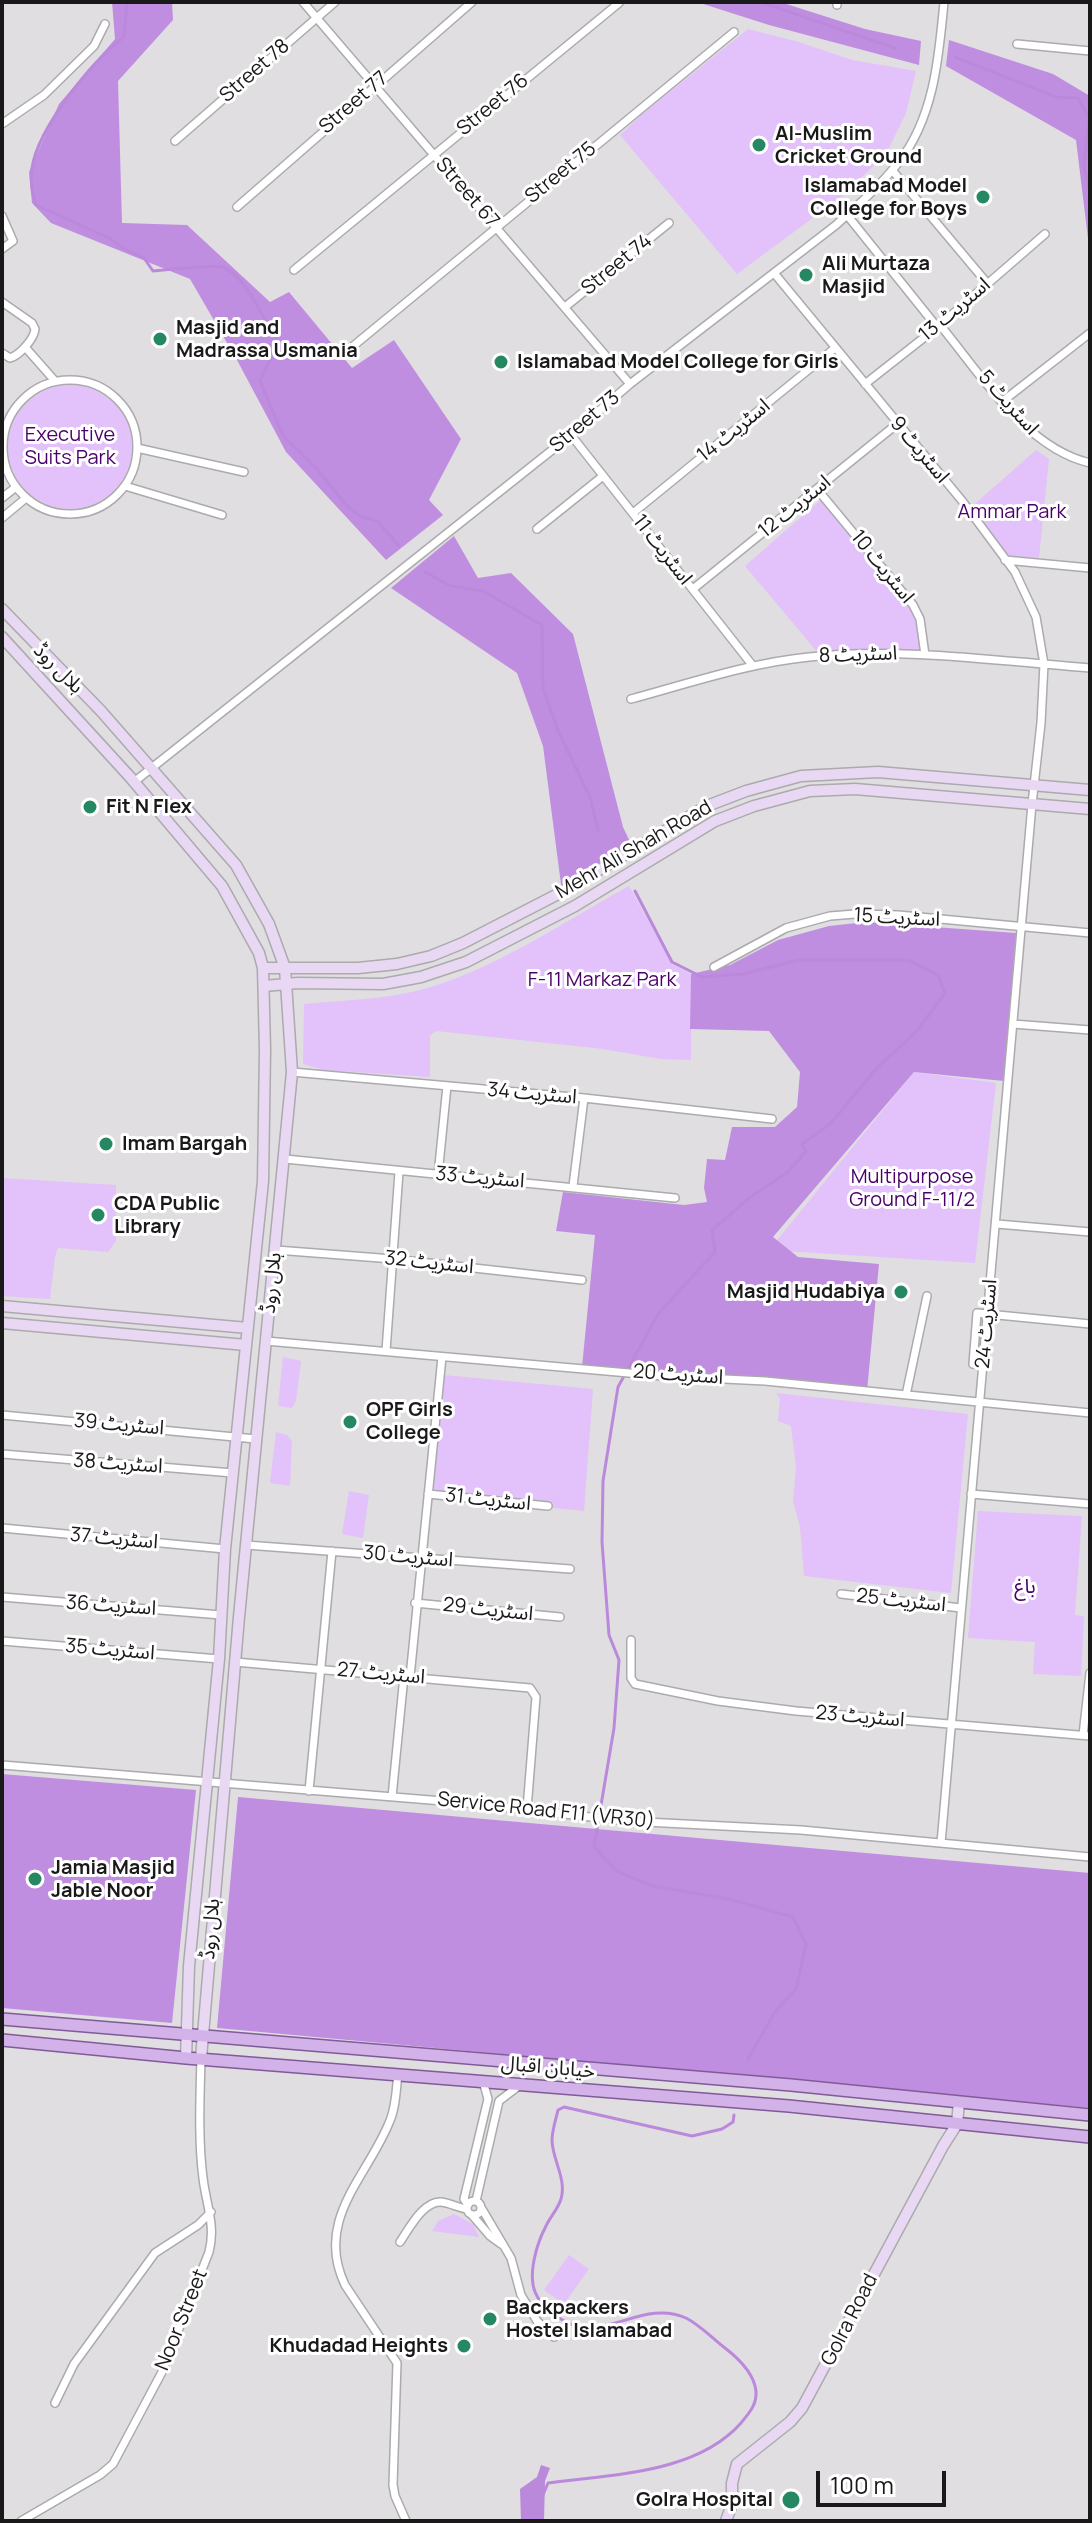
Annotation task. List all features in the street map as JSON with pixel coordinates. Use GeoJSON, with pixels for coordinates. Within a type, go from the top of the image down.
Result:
{"type":"FeatureCollection","features":[{"type":"Feature","properties":{"kind":"main road","name":"خیابان اقبال"},"geometry":{"type":"LineString","coordinates":[[2,2019],[1090,2115]]}},
{"type":"Feature","properties":{"kind":"main road"},"geometry":{"type":"LineString","coordinates":[[83,2047],[84,2026]]}},
{"type":"Feature","properties":{"kind":"main road","name":"خیابان اقبال"},"geometry":{"type":"LineString","coordinates":[[2,2040],[186,2058],[641,2094],[1090,2137]]}},
{"type":"Feature","properties":{"kind":"main road"},"geometry":{"type":"LineString","coordinates":[[398,2074],[400,2053]]}},
{"type":"Feature","properties":{"kind":"main road"},"geometry":{"type":"LineString","coordinates":[[565,2088],[566,2067]]}},
{"type":"Feature","properties":{"kind":"street","name":"Street 67"},"geometry":{"type":"LineString","coordinates":[[303,2],[630,384]]}},
{"type":"Feature","properties":{"kind":"street","name":"Street 78"},"geometry":{"type":"LineString","coordinates":[[175,141],[335,2]]}},
{"type":"Feature","properties":{"kind":"street","name":"Street 77"},"geometry":{"type":"LineString","coordinates":[[237,207],[472,2]]}},
{"type":"Feature","properties":{"kind":"street","name":"Street 73"},"geometry":{"type":"LineString","coordinates":[[134,782],[571,435],[630,384],[847,215],[892,170],[916,135],[936,69],[944,2]]}},
{"type":"Feature","properties":{"kind":"street","name":"Street 76"},"geometry":{"type":"LineString","coordinates":[[294,270],[619,3]]}},
{"type":"Feature","properties":{"kind":"street"},"geometry":{"type":"LineString","coordinates":[[2,124],[44,95],[94,46],[105,24]]}},
{"type":"Feature","properties":{"kind":"street","name":"Street 75"},"geometry":{"type":"LineString","coordinates":[[352,347],[734,32]]}},
{"type":"Feature","properties":{"kind":"street"},"geometry":{"type":"LineString","coordinates":[[1017,44],[1090,51]]}},
{"type":"Feature","properties":{"kind":"street"},"geometry":{"type":"LineString","coordinates":[[892,170],[987,283]]}},
{"type":"Feature","properties":{"kind":"street","name":"اسٹریٹ 5"},"geometry":{"type":"LineString","coordinates":[[847,215],[1023,425],[1043,441],[1090,463]]}},
{"type":"Feature","properties":{"kind":"street"},"geometry":{"type":"LineString","coordinates":[[2,216],[13,241],[2,249]]}},
{"type":"Feature","properties":{"kind":"street","name":"Street 74"},"geometry":{"type":"LineString","coordinates":[[565,307],[669,223]]}},
{"type":"Feature","properties":{"kind":"street","name":"اسٹریٹ 13"},"geometry":{"type":"LineString","coordinates":[[865,384],[939,326],[1045,234]]}},
{"type":"Feature","properties":{"kind":"street","name":"اسٹریٹ 9"},"geometry":{"type":"LineString","coordinates":[[774,273],[963,502],[1015,572],[1036,617],[1044,664],[1032,804]]}},
{"type":"Feature","properties":{"kind":"street"},"geometry":{"type":"LineString","coordinates":[[2,302],[32,323],[35,329],[34,335],[16,356],[10,358],[2,353]]}},
{"type":"Feature","properties":{"kind":"street"},"geometry":{"type":"LineString","coordinates":[[1003,401],[1090,333]]}},
{"type":"Feature","properties":{"kind":"street"},"geometry":{"type":"LineString","coordinates":[[25,347],[55,381]]}},
{"type":"Feature","properties":{"kind":"street","name":"اسٹریٹ 14"},"geometry":{"type":"LineString","coordinates":[[633,513],[835,348]]}},
{"type":"Feature","properties":{"kind":"street"},"geometry":{"type":"LineString","coordinates":[[55,381],[88,382],[103,389],[117,399],[128,413],[135,430],[137,448],[134,468],[125,486],[99,508],[81,514],[52,511],[26,498],[6,469],[2,450],[12,412],[25,397],[55,381]]}},
{"type":"Feature","properties":{"kind":"street","name":"اسٹریٹ 12"},"geometry":{"type":"LineString","coordinates":[[693,589],[897,424]]}},
{"type":"Feature","properties":{"kind":"street","name":"اسٹریٹ 11"},"geometry":{"type":"LineString","coordinates":[[571,435],[753,666]]}},
{"type":"Feature","properties":{"kind":"street"},"geometry":{"type":"LineString","coordinates":[[137,448],[244,472]]}},
{"type":"Feature","properties":{"kind":"street"},"geometry":{"type":"LineString","coordinates":[[537,529],[603,476]]}},
{"type":"Feature","properties":{"kind":"street"},"geometry":{"type":"LineString","coordinates":[[125,486],[222,515]]}},
{"type":"Feature","properties":{"kind":"street"},"geometry":{"type":"LineString","coordinates":[[2,498],[16,487]]}},
{"type":"Feature","properties":{"kind":"street","name":"اسٹریٹ 10"},"geometry":{"type":"LineString","coordinates":[[817,489],[913,605],[920,619],[925,655]]}},
{"type":"Feature","properties":{"kind":"street"},"geometry":{"type":"LineString","coordinates":[[2,518],[26,498]]}},
{"type":"Feature","properties":{"kind":"street"},"geometry":{"type":"LineString","coordinates":[[1005,560],[1090,568]]}},
{"type":"Feature","properties":{"kind":"street","name":"ہلال روڈ"},"geometry":{"type":"LineString","coordinates":[[2,609],[151,767],[236,865],[269,924],[285,968],[292,1072],[235,1662],[201,2058]]}},
{"type":"Feature","properties":{"kind":"street","name":"ہلال روڈ"},"geometry":{"type":"LineString","coordinates":[[2,637],[134,782],[222,886],[259,953],[263,968],[263,1181],[225,1549],[219,1659],[189,1966],[186,2058]]}},
{"type":"Feature","properties":{"kind":"street","name":"اسٹریٹ 8"},"geometry":{"type":"LineString","coordinates":[[631,699],[753,666],[852,653],[925,655],[1090,668]]}},
{"type":"Feature","properties":{"kind":"street","name":"Mehr Ali Shah Road"},"geometry":{"type":"LineString","coordinates":[[263,968],[358,968],[431,956],[562,892],[707,806],[746,791],[801,776],[878,772],[1090,790]]}},
{"type":"Feature","properties":{"kind":"street","name":"Mehr Ali Shah Road"},"geometry":{"type":"LineString","coordinates":[[264,986],[383,984],[421,977],[466,962],[575,906],[715,821],[754,806],[810,791],[855,789],[1090,809]]}},
{"type":"Feature","properties":{"kind":"street","name":"اسٹریٹ 24"},"geometry":{"type":"LineString","coordinates":[[941,1843],[1032,804]]}},
{"type":"Feature","properties":{"kind":"street","name":"اسٹریٹ 15"},"geometry":{"type":"LineString","coordinates":[[714,967],[786,928],[830,916],[898,915],[1090,933]]}},
{"type":"Feature","properties":{"kind":"street"},"geometry":{"type":"LineString","coordinates":[[1013,1024],[1090,1030]]}},
{"type":"Feature","properties":{"kind":"street","name":"اسٹریٹ 34"},"geometry":{"type":"LineString","coordinates":[[292,1072],[584,1098],[772,1119]]}},
{"type":"Feature","properties":{"kind":"street"},"geometry":{"type":"LineString","coordinates":[[438,1175],[447,1086]]}},
{"type":"Feature","properties":{"kind":"street"},"geometry":{"type":"LineString","coordinates":[[573,1186],[584,1098]]}},
{"type":"Feature","properties":{"kind":"street","name":"اسٹریٹ 33"},"geometry":{"type":"LineString","coordinates":[[285,1159],[675,1198]]}},
{"type":"Feature","properties":{"kind":"street"},"geometry":{"type":"LineString","coordinates":[[386,1351],[399,1172]]}},
{"type":"Feature","properties":{"kind":"street"},"geometry":{"type":"LineString","coordinates":[[997,1224],[1090,1232]]}},
{"type":"Feature","properties":{"kind":"street","name":"اسٹریٹ 32"},"geometry":{"type":"LineString","coordinates":[[276,1250],[393,1259],[582,1280]]}},
{"type":"Feature","properties":{"kind":"street"},"geometry":{"type":"LineString","coordinates":[[906,1395],[927,1296]]}},
{"type":"Feature","properties":{"kind":"street"},"geometry":{"type":"LineString","coordinates":[[2,1306],[248,1328]]}},
{"type":"Feature","properties":{"kind":"street"},"geometry":{"type":"LineString","coordinates":[[987,1315],[1090,1324]]}},
{"type":"Feature","properties":{"kind":"street"},"geometry":{"type":"LineString","coordinates":[[2,1323],[246,1345]]}},
{"type":"Feature","properties":{"kind":"street","name":"اسٹریٹ 20"},"geometry":{"type":"LineString","coordinates":[[266,1341],[663,1376],[765,1381],[1090,1413]]}},
{"type":"Feature","properties":{"kind":"street"},"geometry":{"type":"LineString","coordinates":[[392,1797],[442,1357]]}},
{"type":"Feature","properties":{"kind":"street","name":"اسٹریٹ 39"},"geometry":{"type":"LineString","coordinates":[[2,1415],[256,1439]]}},
{"type":"Feature","properties":{"kind":"street","name":"اسٹریٹ 38"},"geometry":{"type":"LineString","coordinates":[[2,1454],[233,1473]]}},
{"type":"Feature","properties":{"kind":"street","name":"اسٹریٹ 31"},"geometry":{"type":"LineString","coordinates":[[428,1494],[548,1506]]}},
{"type":"Feature","properties":{"kind":"street"},"geometry":{"type":"LineString","coordinates":[[971,1494],[1090,1504]]}},
{"type":"Feature","properties":{"kind":"street","name":"اسٹریٹ 37"},"geometry":{"type":"LineString","coordinates":[[2,1528],[225,1549]]}},
{"type":"Feature","properties":{"kind":"street","name":"اسٹریٹ 30"},"geometry":{"type":"LineString","coordinates":[[246,1545],[570,1569]]}},
{"type":"Feature","properties":{"kind":"street"},"geometry":{"type":"LineString","coordinates":[[309,1791],[332,1551]]}},
{"type":"Feature","properties":{"kind":"street","name":"اسٹریٹ 25"},"geometry":{"type":"LineString","coordinates":[[841,1594],[961,1608]]}},
{"type":"Feature","properties":{"kind":"street","name":"اسٹریٹ 36"},"geometry":{"type":"LineString","coordinates":[[2,1597],[221,1615]]}},
{"type":"Feature","properties":{"kind":"street","name":"اسٹریٹ 29"},"geometry":{"type":"LineString","coordinates":[[415,1603],[560,1617]]}},
{"type":"Feature","properties":{"kind":"street","name":"اسٹریٹ 23"},"geometry":{"type":"LineString","coordinates":[[631,1640],[632,1682],[718,1701],[796,1711],[1086,1736]]}},
{"type":"Feature","properties":{"kind":"street","name":"اسٹریٹ 35"},"geometry":{"type":"LineString","coordinates":[[2,1641],[219,1659]]}},
{"type":"Feature","properties":{"kind":"street","name":"اسٹریٹ 27"},"geometry":{"type":"LineString","coordinates":[[235,1662],[407,1676],[526,1688],[534,1692],[527,1809]]}},
{"type":"Feature","properties":{"kind":"street"},"geometry":{"type":"LineString","coordinates":[[1086,1736],[1090,1673]]}},
{"type":"Feature","properties":{"kind":"street","name":"Service Road F11 (VR30)"},"geometry":{"type":"LineString","coordinates":[[2,1765],[527,1809],[626,1821],[801,1830],[1090,1857]]}},
{"type":"Feature","properties":{"kind":"street","name":"Noor Street"},"geometry":{"type":"LineString","coordinates":[[21,2521],[100,2475],[120,2454],[162,2372],[209,2252],[212,2241],[211,2212],[203,2177],[201,2058]]}},
{"type":"Feature","properties":{"kind":"street"},"geometry":{"type":"LineString","coordinates":[[398,2074],[390,2122],[348,2194],[336,2244],[339,2271],[345,2285],[397,2363],[393,2485],[406,2521]]}},
{"type":"Feature","properties":{"kind":"street"},"geometry":{"type":"LineString","coordinates":[[483,2081],[488,2099],[464,2199],[490,2236],[501,2244]]}},
{"type":"Feature","properties":{"kind":"street"},"geometry":{"type":"LineString","coordinates":[[471,2208],[499,2101],[522,2084]]}},
{"type":"Feature","properties":{"kind":"street","name":"Golra Road"},"geometry":{"type":"LineString","coordinates":[[726,2521],[732,2504],[732,2483],[737,2464],[790,2422],[802,2408],[957,2124],[959,2102]]}},
{"type":"Feature","properties":{"kind":"street"},"geometry":{"type":"LineString","coordinates":[[400,2242],[425,2208],[432,2204],[443,2202],[482,2209],[512,2261],[521,2295],[537,2321],[554,2337]]}},
{"type":"Feature","properties":{"kind":"street"},"geometry":{"type":"LineString","coordinates":[[55,2403],[74,2364],[155,2253],[198,2225],[211,2212]]}},
{"type":"Feature","properties":{"kind":"green space","name":"Al-Muslim Cricket Ground"},"geometry":{"type":"Polygon","coordinates":[[[748,29],[852,60],[916,71],[906,113],[886,154],[841,197],[737,274],[620,135],[748,29]]]}},
{"type":"Feature","properties":{"kind":"green space","name":"Executive Suits Park"},"geometry":{"type":"Polygon","coordinates":[[[70,385],[94,390],[114,403],[127,423],[132,447],[127,471],[114,491],[94,504],[70,509],[46,504],[26,491],[13,471],[8,447],[13,423],[26,403],[46,390],[70,385]]]}},
{"type":"Feature","properties":{"kind":"green space","name":"Ammar Park"},"geometry":{"type":"Polygon","coordinates":[[[1036,450],[1049,459],[1039,558],[1009,556],[969,509],[1036,450]]]}},
{"type":"Feature","properties":{"kind":"green space"},"geometry":{"type":"Polygon","coordinates":[[[824,497],[913,605],[925,655],[865,650],[818,653],[745,566],[824,497]]]}},
{"type":"Feature","properties":{"kind":"green space","name":"F-11 Markaz Park"},"geometry":{"type":"Polygon","coordinates":[[[629,886],[672,964],[691,974],[691,1060],[436,1031],[430,1036],[430,1077],[324,1070],[303,1064],[304,1004],[392,996],[446,982],[500,959],[629,886]]]}},
{"type":"Feature","properties":{"kind":"green space","name":"Multipurpose Ground F-11/2"},"geometry":{"type":"Polygon","coordinates":[[[914,1072],[996,1083],[975,1263],[769,1250],[914,1072]]]}},
{"type":"Feature","properties":{"kind":"green space"},"geometry":{"type":"Polygon","coordinates":[[[2,1178],[116,1185],[116,1241],[108,1252],[58,1248],[50,1299],[2,1296],[2,1178]]]}},
{"type":"Feature","properties":{"kind":"green space"},"geometry":{"type":"Polygon","coordinates":[[[283,1357],[301,1361],[296,1401],[292,1408],[278,1406],[283,1357]]]}},
{"type":"Feature","properties":{"kind":"green space"},"geometry":{"type":"Polygon","coordinates":[[[444,1375],[593,1389],[584,1511],[432,1496],[444,1375]]]}},
{"type":"Feature","properties":{"kind":"green space"},"geometry":{"type":"Polygon","coordinates":[[[776,1393],[968,1414],[951,1593],[804,1576],[800,1527],[793,1501],[796,1468],[791,1426],[778,1421],[780,1399],[776,1393]]]}},
{"type":"Feature","properties":{"kind":"green space"},"geometry":{"type":"Polygon","coordinates":[[[276,1432],[287,1435],[292,1441],[290,1486],[270,1483],[276,1432]]]}},
{"type":"Feature","properties":{"kind":"green space"},"geometry":{"type":"Polygon","coordinates":[[[349,1491],[369,1495],[363,1538],[342,1534],[349,1491]]]}},
{"type":"Feature","properties":{"kind":"green space","name":"باغ"},"geometry":{"type":"Polygon","coordinates":[[[978,1511],[1082,1516],[1075,1615],[1084,1616],[1081,1676],[1033,1674],[1035,1642],[968,1638],[978,1511]]]}},
{"type":"Feature","properties":{"kind":"green space"},"geometry":{"type":"Polygon","coordinates":[[[454,2214],[473,2224],[479,2237],[432,2231],[438,2221],[454,2214]]]}},
{"type":"Feature","properties":{"kind":"green space"},"geometry":{"type":"Polygon","coordinates":[[[569,2255],[589,2269],[564,2304],[544,2290],[569,2255]]]}},
{"type":"Feature","properties":{"kind":"shaded area"},"geometry":{"type":"Polygon","coordinates":[[[112,2],[172,2],[173,20],[118,81],[122,223],[187,225],[270,302],[289,292],[352,368],[394,340],[461,439],[429,500],[443,515],[386,560],[286,452],[190,279],[51,223],[32,203],[29,172],[59,104],[115,39],[112,2]]]}},
{"type":"Feature","properties":{"kind":"shaded area"},"geometry":{"type":"Polygon","coordinates":[[[697,2],[780,2],[865,29],[921,41],[919,65],[769,25],[697,2]]]}},
{"type":"Feature","properties":{"kind":"shaded area"},"geometry":{"type":"Polygon","coordinates":[[[949,40],[1053,74],[1090,96],[1090,255],[1076,140],[946,66],[949,40]]]}},
{"type":"Feature","properties":{"kind":"shaded area"},"geometry":{"type":"Polygon","coordinates":[[[454,536],[478,578],[511,573],[573,634],[623,827],[631,844],[562,892],[543,746],[517,673],[391,588],[454,536]]]}},
{"type":"Feature","properties":{"kind":"shaded area"},"geometry":{"type":"Polygon","coordinates":[[[866,922],[1016,933],[1004,1081],[914,1072],[773,1237],[798,1257],[879,1264],[867,1391],[582,1367],[595,1235],[556,1231],[563,1192],[684,1205],[707,1202],[704,1188],[707,1159],[725,1160],[732,1127],[775,1127],[797,1107],[800,1072],[769,1031],[690,1029],[691,974],[730,965],[778,940],[829,926],[866,922]]]}},
{"type":"Feature","properties":{"kind":"shaded area"},"geometry":{"type":"Polygon","coordinates":[[[2,1774],[196,1790],[172,2023],[2,2008],[2,1774]]]}},
{"type":"Feature","properties":{"kind":"shaded area"},"geometry":{"type":"Polygon","coordinates":[[[238,1797],[1090,1873],[1090,2108],[217,2028],[238,1797]]]}},
{"type":"Feature","properties":{"kind":"shaded area"},"geometry":{"type":"Polygon","coordinates":[[[541,2465],[550,2468],[545,2481],[544,2521],[521,2521],[520,2489],[537,2477],[541,2465]]]}},
{"type":"Feature","properties":{"kind":"waterway"},"geometry":{"type":"LineString","coordinates":[[127,2],[124,37],[82,78],[44,134],[32,168],[32,191],[36,205],[109,238],[144,258],[153,271],[223,267],[239,279],[276,338],[260,381],[283,436],[317,469],[346,505],[360,516],[377,521],[399,546]]}},
{"type":"Feature","properties":{"kind":"waterway"},"geometry":{"type":"LineString","coordinates":[[760,2],[895,48]]}},
{"type":"Feature","properties":{"kind":"waterway"},"geometry":{"type":"LineString","coordinates":[[955,57],[1056,97],[1078,98],[1089,118],[1084,167],[1090,192]]}},
{"type":"Feature","properties":{"kind":"waterway"},"geometry":{"type":"LineString","coordinates":[[425,572],[451,586],[483,591],[542,625],[543,688],[558,731],[590,797],[598,830]]}},
{"type":"Feature","properties":{"kind":"waterway"},"geometry":{"type":"LineString","coordinates":[[635,891],[672,962],[702,977],[743,974],[799,960],[908,960],[938,975],[945,993],[917,1031],[877,1068],[831,1123],[802,1144],[806,1151],[788,1172],[749,1198],[712,1230],[715,1252],[658,1314],[618,1387],[603,1481],[602,1542],[609,1635],[619,1660],[614,1728],[594,1847],[618,1872],[653,1886],[728,1899],[793,1917],[806,1944],[796,1989],[775,2012],[748,2059]]}},
{"type":"Feature","properties":{"kind":"waterway"},"geometry":{"type":"LineString","coordinates":[[543,2495],[548,2483],[652,2469],[701,2453],[741,2423],[756,2396],[755,2384],[740,2361],[686,2318],[668,2313],[650,2314],[599,2327],[582,2327],[566,2322],[538,2298],[532,2279],[536,2251],[560,2203],[562,2192],[552,2140],[558,2110],[564,2107],[692,2136],[722,2129],[733,2122],[734,2115]]}},
{"type":"Feature","properties":{"kind":"place","name":"Al-Muslim Cricket Ground"},"geometry":{"type":"Point","coordinates":[759,145]}},
{"type":"Feature","properties":{"kind":"place","name":"Islamabad Model College for Boys"},"geometry":{"type":"Point","coordinates":[983,197]}},
{"type":"Feature","properties":{"kind":"place","name":"Ali Murtaza Masjid"},"geometry":{"type":"Point","coordinates":[806,275]}},
{"type":"Feature","properties":{"kind":"place","name":"Masjid and Madrassa Usmania"},"geometry":{"type":"Point","coordinates":[160,339]}},
{"type":"Feature","properties":{"kind":"place","name":"Islamabad Model College for Girls"},"geometry":{"type":"Point","coordinates":[501,362]}},
{"type":"Feature","properties":{"kind":"place","name":"Fit N Flex"},"geometry":{"type":"Point","coordinates":[90,807]}},
{"type":"Feature","properties":{"kind":"place","name":"Imam Bargah"},"geometry":{"type":"Point","coordinates":[106,1144]}},
{"type":"Feature","properties":{"kind":"place","name":"CDA Public Library"},"geometry":{"type":"Point","coordinates":[98,1215]}},
{"type":"Feature","properties":{"kind":"place","name":"Masjid Hudabiya"},"geometry":{"type":"Point","coordinates":[901,1292]}},
{"type":"Feature","properties":{"kind":"place","name":"OPF Girls College"},"geometry":{"type":"Point","coordinates":[350,1422]}},
{"type":"Feature","properties":{"kind":"place","name":"Jamia Masjid Jable Noor"},"geometry":{"type":"Point","coordinates":[35,1879]}},
{"type":"Feature","properties":{"kind":"place","name":"Backpackers Hostel Islamabad"},"geometry":{"type":"Point","coordinates":[490,2319]}},
{"type":"Feature","properties":{"kind":"place","name":"Khudadad Heights"},"geometry":{"type":"Point","coordinates":[464,2346]}},
{"type":"Feature","properties":{"kind":"place","name":"Golra Hospital"},"geometry":{"type":"Point","coordinates":[791,2500]}}]}
